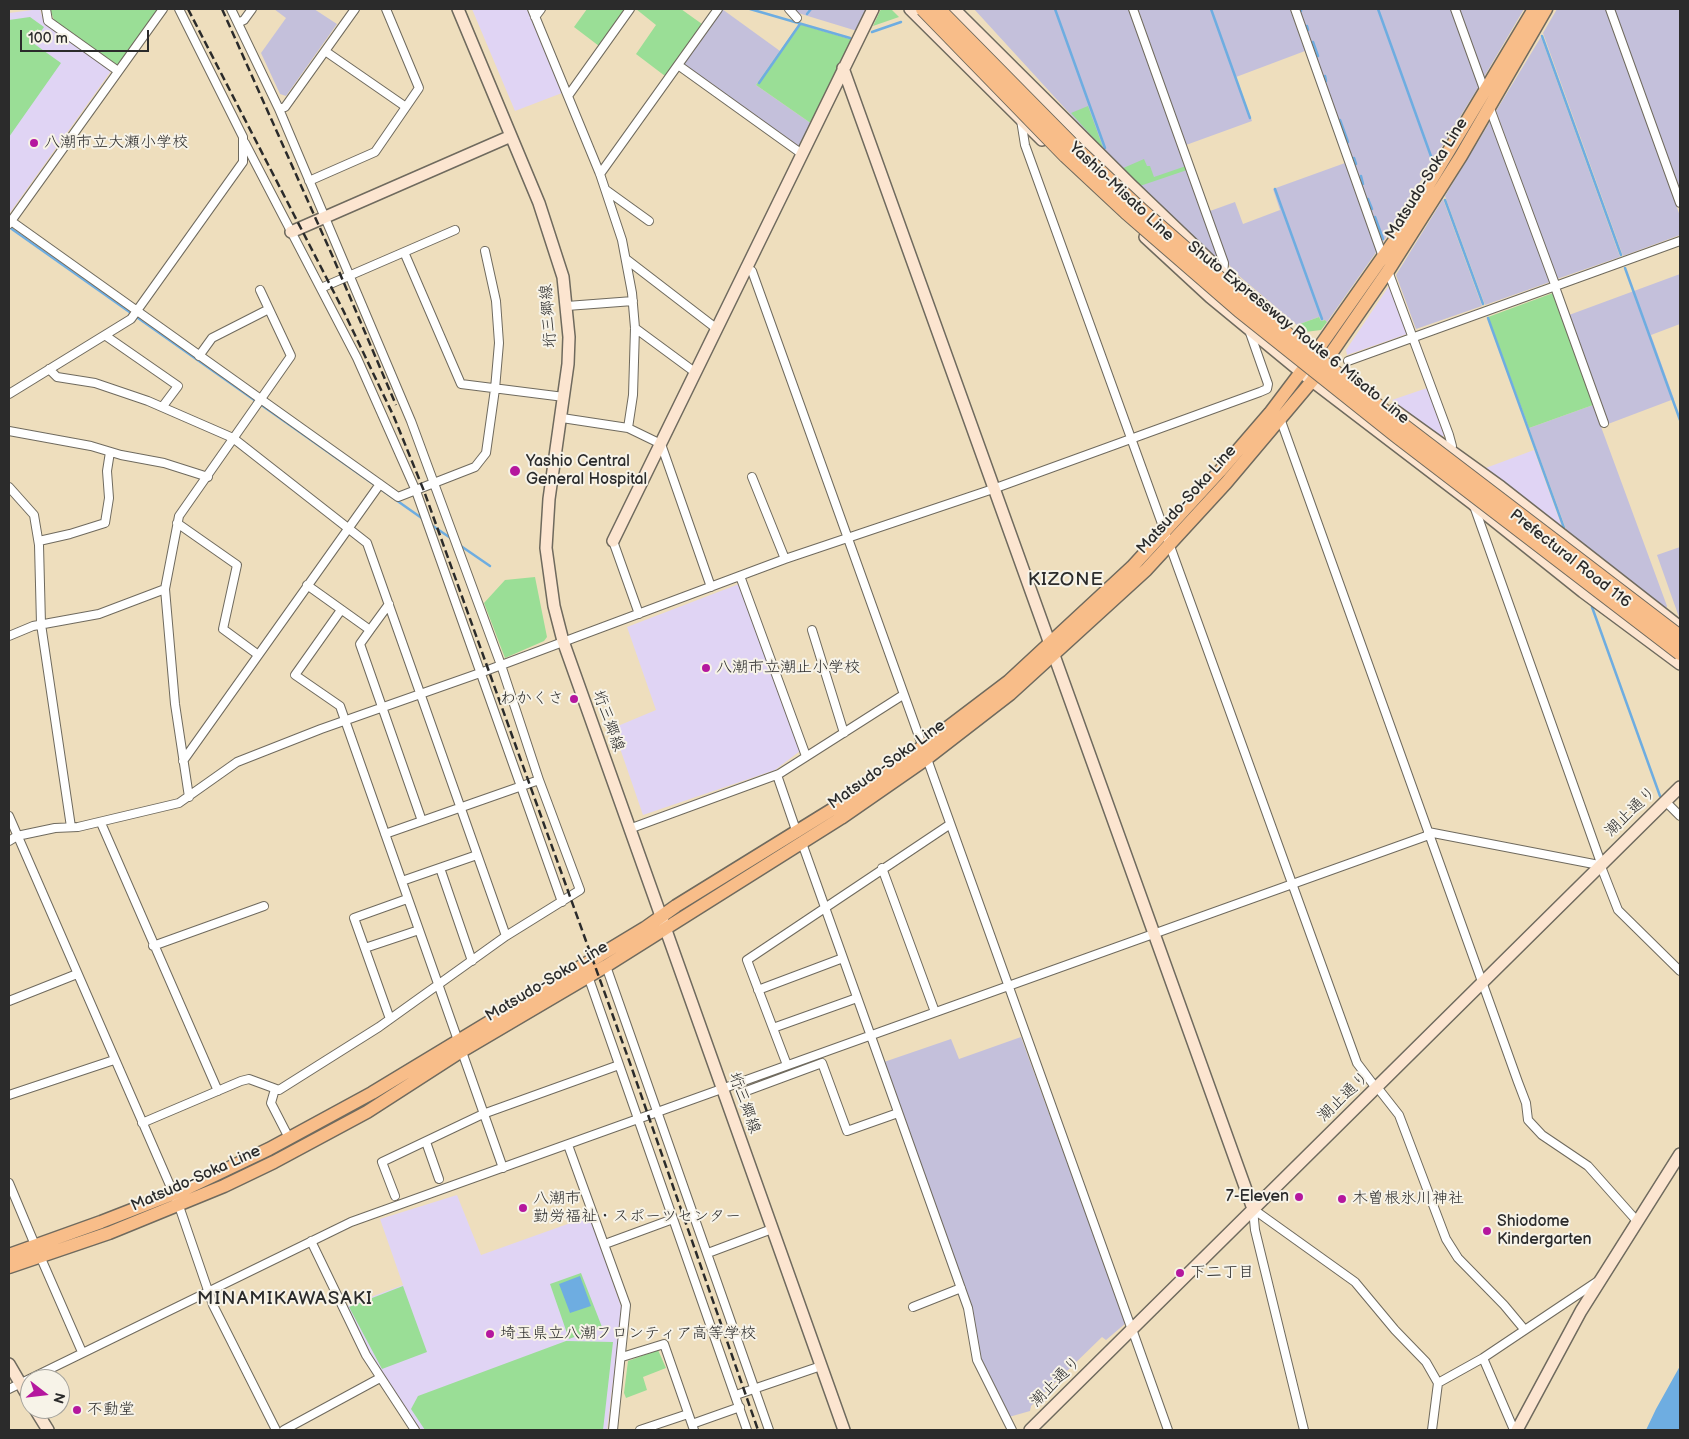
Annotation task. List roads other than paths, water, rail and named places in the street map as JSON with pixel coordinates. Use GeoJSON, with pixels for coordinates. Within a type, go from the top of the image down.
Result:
{"type":"FeatureCollection","features":[{"type":"Feature","properties":{"kind":"highway","name":"Shuto Expressway Route 6 Misato Line"},"geometry":{"type":"LineString","coordinates":[[923,9],[1066,156],[1231,304],[1397,436],[1680,653]]}},
{"type":"Feature","properties":{"kind":"highway","name":"Shuto Expressway Route 6 Misato Line"},"geometry":{"type":"LineString","coordinates":[[938,9],[1081,154],[1142,211],[1238,294],[1392,418],[1680,638]]}},
{"type":"Feature","properties":{"kind":"main road","name":"Matsudo-Soka Line"},"geometry":{"type":"LineString","coordinates":[[1168,538],[1309,362],[1383,257],[1418,205],[1534,9]]}},
{"type":"Feature","properties":{"kind":"main road","name":"Matsudo-Soka Line"},"geometry":{"type":"LineString","coordinates":[[9,1255],[38,1251],[109,1233],[179,1206],[274,1162],[334,1130],[459,1047],[800,838],[924,753],[1008,681],[1052,650],[1168,538],[1280,421],[1312,381],[1388,271],[1490,107],[1546,9]]}},
{"type":"Feature","properties":{"kind":"main road","name":"Matsudo-Soka Line"},"geometry":{"type":"LineString","coordinates":[[9,1268],[38,1251],[174,1194],[289,1138],[606,966],[662,922]]}},
{"type":"Feature","properties":{"kind":"street"},"geometry":{"type":"LineString","coordinates":[[46,9],[48,21],[118,71]]}},
{"type":"Feature","properties":{"kind":"street"},"geometry":{"type":"LineString","coordinates":[[163,9],[10,223],[138,311],[258,403],[398,498],[475,467],[486,453],[499,343],[497,315],[485,251]]}},
{"type":"Feature","properties":{"kind":"street"},"geometry":{"type":"LineString","coordinates":[[179,9],[245,143],[365,376],[416,491],[562,902]]}},
{"type":"Feature","properties":{"kind":"street"},"geometry":{"type":"LineString","coordinates":[[142,1123],[249,1079],[279,1090],[390,1019],[506,936],[580,890],[539,780],[501,666],[453,533],[400,394],[279,109],[231,9]]}},
{"type":"Feature","properties":{"kind":"street"},"geometry":{"type":"LineString","coordinates":[[238,23],[244,20],[252,9]]}},
{"type":"Feature","properties":{"kind":"street"},"geometry":{"type":"LineString","coordinates":[[279,109],[285,107],[355,9]]}},
{"type":"Feature","properties":{"kind":"street"},"geometry":{"type":"LineString","coordinates":[[309,181],[375,152],[419,88],[386,9]]}},
{"type":"Feature","properties":{"kind":"street","name":"垳三郷線"},"geometry":{"type":"LineString","coordinates":[[458,9],[553,242],[563,277],[570,337],[562,418],[549,499],[546,548],[554,606],[563,641],[844,1430]]}},
{"type":"Feature","properties":{"kind":"street"},"geometry":{"type":"LineString","coordinates":[[532,9],[600,174],[626,259],[633,301],[635,328],[633,395],[628,428]]}},
{"type":"Feature","properties":{"kind":"street"},"geometry":{"type":"LineString","coordinates":[[536,17],[541,9]]}},
{"type":"Feature","properties":{"kind":"street"},"geometry":{"type":"LineString","coordinates":[[568,96],[630,9]]}},
{"type":"Feature","properties":{"kind":"street"},"geometry":{"type":"LineString","coordinates":[[600,174],[718,9]]}},
{"type":"Feature","properties":{"kind":"street"},"geometry":{"type":"LineString","coordinates":[[789,9],[797,18]]}},
{"type":"Feature","properties":{"kind":"street"},"geometry":{"type":"LineString","coordinates":[[640,614],[613,541],[873,9]]}},
{"type":"Feature","properties":{"kind":"street","name":"Yashio-Misato Line"},"geometry":{"type":"LineString","coordinates":[[910,9],[1021,120],[1210,297],[1248,329],[1309,362]]}},
{"type":"Feature","properties":{"kind":"street","name":"Yashio-Misato Line"},"geometry":{"type":"LineString","coordinates":[[954,9],[1131,185],[1224,274],[1309,362]]}},
{"type":"Feature","properties":{"kind":"street"},"geometry":{"type":"LineString","coordinates":[[1133,9],[1224,264],[1224,274],[1210,297]]}},
{"type":"Feature","properties":{"kind":"street"},"geometry":{"type":"LineString","coordinates":[[1295,9],[1383,257]]}},
{"type":"Feature","properties":{"kind":"street"},"geometry":{"type":"LineString","coordinates":[[1455,9],[1604,423]]}},
{"type":"Feature","properties":{"kind":"street"},"geometry":{"type":"LineString","coordinates":[[1610,9],[1680,203]]}},
{"type":"Feature","properties":{"kind":"street"},"geometry":{"type":"LineString","coordinates":[[326,51],[406,107]]}},
{"type":"Feature","properties":{"kind":"street"},"geometry":{"type":"LineString","coordinates":[[1001,56],[1007,79],[1018,97],[1025,145],[1356,1063],[1399,1115],[1446,1239],[1458,1258],[1504,1305],[1524,1329]]}},
{"type":"Feature","properties":{"kind":"street"},"geometry":{"type":"LineString","coordinates":[[678,65],[802,154]]}},
{"type":"Feature","properties":{"kind":"street"},"geometry":{"type":"LineString","coordinates":[[843,68],[1253,1209],[1255,1230],[1304,1430]]}},
{"type":"Feature","properties":{"kind":"street"},"geometry":{"type":"LineString","coordinates":[[291,232],[511,136]]}},
{"type":"Feature","properties":{"kind":"street"},"geometry":{"type":"LineString","coordinates":[[9,394],[131,319],[243,162],[245,143]]}},
{"type":"Feature","properties":{"kind":"street"},"geometry":{"type":"LineString","coordinates":[[606,190],[650,221]]}},
{"type":"Feature","properties":{"kind":"street"},"geometry":{"type":"LineString","coordinates":[[321,288],[455,230]]}},
{"type":"Feature","properties":{"kind":"street"},"geometry":{"type":"LineString","coordinates":[[1348,361],[1680,241]]}},
{"type":"Feature","properties":{"kind":"street"},"geometry":{"type":"LineString","coordinates":[[404,252],[461,384],[564,397]]}},
{"type":"Feature","properties":{"kind":"street"},"geometry":{"type":"LineString","coordinates":[[626,259],[717,329]]}},
{"type":"Feature","properties":{"kind":"street"},"geometry":{"type":"LineString","coordinates":[[746,268],[752,271],[949,825],[1168,1430]]}},
{"type":"Feature","properties":{"kind":"street"},"geometry":{"type":"LineString","coordinates":[[1309,362],[1312,365],[1312,381],[1440,479],[1454,454],[1452,446],[1388,271]]}},
{"type":"Feature","properties":{"kind":"street"},"geometry":{"type":"LineString","coordinates":[[189,797],[174,704],[165,589],[179,516],[291,356],[260,290]]}},
{"type":"Feature","properties":{"kind":"street"},"geometry":{"type":"LineString","coordinates":[[567,306],[633,301]]}},
{"type":"Feature","properties":{"kind":"street"},"geometry":{"type":"LineString","coordinates":[[199,356],[212,338],[270,309]]}},
{"type":"Feature","properties":{"kind":"street"},"geometry":{"type":"LineString","coordinates":[[635,328],[696,373]]}},
{"type":"Feature","properties":{"kind":"street"},"geometry":{"type":"LineString","coordinates":[[9,841],[17,836],[55,828],[101,822],[179,803],[237,762],[501,666],[563,641],[785,559],[993,489],[1266,389],[1268,384],[1248,329]]}},
{"type":"Feature","properties":{"kind":"street"},"geometry":{"type":"LineString","coordinates":[[106,336],[178,386],[163,406]]}},
{"type":"Feature","properties":{"kind":"street"},"geometry":{"type":"LineString","coordinates":[[1309,362],[1325,364],[1454,454]]}},
{"type":"Feature","properties":{"kind":"street"},"geometry":{"type":"LineString","coordinates":[[1325,364],[1331,378],[1394,426],[1404,437],[1407,453]]}},
{"type":"Feature","properties":{"kind":"street"},"geometry":{"type":"LineString","coordinates":[[48,369],[57,377],[95,383],[163,406],[233,438],[367,542],[506,936]]}},
{"type":"Feature","properties":{"kind":"street"},"geometry":{"type":"LineString","coordinates":[[562,418],[628,428],[661,444],[711,587]]}},
{"type":"Feature","properties":{"kind":"street"},"geometry":{"type":"LineString","coordinates":[[1280,421],[1526,1103],[1528,1120],[1542,1135],[1588,1166],[1636,1220]]}},
{"type":"Feature","properties":{"kind":"street"},"geometry":{"type":"LineString","coordinates":[[9,431],[91,446],[208,477]]}},
{"type":"Feature","properties":{"kind":"street"},"geometry":{"type":"LineString","coordinates":[[39,541],[105,523],[109,498],[107,471],[110,452]]}},
{"type":"Feature","properties":{"kind":"street","name":"Prefectural Road 116"},"geometry":{"type":"LineString","coordinates":[[1454,454],[1501,487],[1680,627]]}},
{"type":"Feature","properties":{"kind":"street"},"geometry":{"type":"LineString","coordinates":[[752,477],[785,559]]}},
{"type":"Feature","properties":{"kind":"street","name":"Prefectural Road 116"},"geometry":{"type":"LineString","coordinates":[[1440,479],[1584,592],[1680,664]]}},
{"type":"Feature","properties":{"kind":"street"},"geometry":{"type":"LineString","coordinates":[[183,761],[257,654],[380,484]]}},
{"type":"Feature","properties":{"kind":"street"},"geometry":{"type":"LineString","coordinates":[[9,487],[34,515],[39,541],[41,624],[71,827]]}},
{"type":"Feature","properties":{"kind":"street"},"geometry":{"type":"LineString","coordinates":[[1473,504],[1618,910],[1680,971]]}},
{"type":"Feature","properties":{"kind":"street"},"geometry":{"type":"LineString","coordinates":[[177,523],[237,565],[223,629],[257,654]]}},
{"type":"Feature","properties":{"kind":"street"},"geometry":{"type":"LineString","coordinates":[[740,576],[806,756]]}},
{"type":"Feature","properties":{"kind":"street"},"geometry":{"type":"LineString","coordinates":[[307,585],[370,630]]}},
{"type":"Feature","properties":{"kind":"street"},"geometry":{"type":"LineString","coordinates":[[9,636],[41,624],[99,614],[165,589]]}},
{"type":"Feature","properties":{"kind":"street"},"geometry":{"type":"LineString","coordinates":[[389,604],[360,644],[422,821]]}},
{"type":"Feature","properties":{"kind":"street"},"geometry":{"type":"LineString","coordinates":[[341,610],[295,674],[340,706],[482,1114],[503,1168]]}},
{"type":"Feature","properties":{"kind":"street"},"geometry":{"type":"LineString","coordinates":[[812,630],[844,733]]}},
{"type":"Feature","properties":{"kind":"street"},"geometry":{"type":"LineString","coordinates":[[629,829],[777,775],[903,695]]}},
{"type":"Feature","properties":{"kind":"street"},"geometry":{"type":"LineString","coordinates":[[777,775],[968,1308],[977,1360],[1012,1430]]}},
{"type":"Feature","properties":{"kind":"street"},"geometry":{"type":"LineString","coordinates":[[385,834],[539,780]]}},
{"type":"Feature","properties":{"kind":"street","name":"潮止通り"},"geometry":{"type":"LineString","coordinates":[[1030,1430],[1600,864],[1680,787]]}},
{"type":"Feature","properties":{"kind":"street"},"geometry":{"type":"LineString","coordinates":[[1665,801],[1680,816]]}},
{"type":"Feature","properties":{"kind":"street"},"geometry":{"type":"LineString","coordinates":[[9,816],[174,1194],[208,1292],[238,1357],[276,1430]]}},
{"type":"Feature","properties":{"kind":"street"},"geometry":{"type":"LineString","coordinates":[[101,822],[153,946],[218,1091]]}},
{"type":"Feature","properties":{"kind":"street"},"geometry":{"type":"LineString","coordinates":[[787,1065],[747,960],[824,906],[949,825]]}},
{"type":"Feature","properties":{"kind":"street"},"geometry":{"type":"LineString","coordinates":[[48,1369],[351,1222],[640,1120],[870,1035],[1293,886],[1429,833],[1600,864]]}},
{"type":"Feature","properties":{"kind":"street"},"geometry":{"type":"LineString","coordinates":[[402,881],[477,855]]}},
{"type":"Feature","properties":{"kind":"street"},"geometry":{"type":"LineString","coordinates":[[440,868],[472,961]]}},
{"type":"Feature","properties":{"kind":"street"},"geometry":{"type":"LineString","coordinates":[[882,868],[935,1012]]}},
{"type":"Feature","properties":{"kind":"street"},"geometry":{"type":"LineString","coordinates":[[390,1019],[354,918],[407,899]]}},
{"type":"Feature","properties":{"kind":"street"},"geometry":{"type":"LineString","coordinates":[[153,946],[264,906]]}},
{"type":"Feature","properties":{"kind":"street"},"geometry":{"type":"LineString","coordinates":[[366,948],[419,930]]}},
{"type":"Feature","properties":{"kind":"street"},"geometry":{"type":"LineString","coordinates":[[758,990],[843,958]]}},
{"type":"Feature","properties":{"kind":"street"},"geometry":{"type":"LineString","coordinates":[[606,966],[769,1430]]}},
{"type":"Feature","properties":{"kind":"street"},"geometry":{"type":"LineString","coordinates":[[9,1001],[77,974]]}},
{"type":"Feature","properties":{"kind":"street"},"geometry":{"type":"LineString","coordinates":[[588,976],[747,1430]]}},
{"type":"Feature","properties":{"kind":"street"},"geometry":{"type":"LineString","coordinates":[[773,1028],[857,998]]}},
{"type":"Feature","properties":{"kind":"street"},"geometry":{"type":"LineString","coordinates":[[819,1054],[847,1131],[898,1113]]}},
{"type":"Feature","properties":{"kind":"street"},"geometry":{"type":"LineString","coordinates":[[9,1095],[114,1060]]}},
{"type":"Feature","properties":{"kind":"street"},"geometry":{"type":"LineString","coordinates":[[742,1092],[822,1063]]}},
{"type":"Feature","properties":{"kind":"street"},"geometry":{"type":"LineString","coordinates":[[395,1196],[382,1162],[482,1114],[619,1065]]}},
{"type":"Feature","properties":{"kind":"street"},"geometry":{"type":"LineString","coordinates":[[275,1089],[270,1103],[289,1138]]}},
{"type":"Feature","properties":{"kind":"street"},"geometry":{"type":"LineString","coordinates":[[426,1142],[439,1179]]}},
{"type":"Feature","properties":{"kind":"street"},"geometry":{"type":"LineString","coordinates":[[568,1145],[626,1306],[613,1430]]}},
{"type":"Feature","properties":{"kind":"street"},"geometry":{"type":"LineString","coordinates":[[1515,1430],[1599,1280],[1680,1154]]}},
{"type":"Feature","properties":{"kind":"street"},"geometry":{"type":"LineString","coordinates":[[9,1183],[82,1352]]}},
{"type":"Feature","properties":{"kind":"street"},"geometry":{"type":"LineString","coordinates":[[1253,1209],[1355,1282],[1395,1330],[1426,1362],[1438,1383],[1432,1430]]}},
{"type":"Feature","properties":{"kind":"street"},"geometry":{"type":"LineString","coordinates":[[605,1244],[673,1219]]}},
{"type":"Feature","properties":{"kind":"street"},"geometry":{"type":"LineString","coordinates":[[708,1253],[772,1230]]}},
{"type":"Feature","properties":{"kind":"street"},"geometry":{"type":"LineString","coordinates":[[311,1241],[366,1356],[415,1430]]}},
{"type":"Feature","properties":{"kind":"street"},"geometry":{"type":"LineString","coordinates":[[1438,1383],[1483,1358],[1599,1280]]}},
{"type":"Feature","properties":{"kind":"street"},"geometry":{"type":"LineString","coordinates":[[913,1307],[961,1288]]}},
{"type":"Feature","properties":{"kind":"street"},"geometry":{"type":"LineString","coordinates":[[622,1356],[664,1344],[693,1427],[740,1407]]}},
{"type":"Feature","properties":{"kind":"street"},"geometry":{"type":"LineString","coordinates":[[1483,1358],[1515,1430]]}},
{"type":"Feature","properties":{"kind":"street"},"geometry":{"type":"LineString","coordinates":[[9,1364],[20,1383],[9,1389]]}},
{"type":"Feature","properties":{"kind":"street"},"geometry":{"type":"LineString","coordinates":[[736,1395],[821,1366]]}},
{"type":"Feature","properties":{"kind":"street"},"geometry":{"type":"LineString","coordinates":[[284,1430],[380,1378]]}},
{"type":"Feature","properties":{"kind":"street"},"geometry":{"type":"LineString","coordinates":[[640,1430],[688,1414]]}},
{"type":"Feature","properties":{"kind":"street"},"geometry":{"type":"LineString","coordinates":[[41,1419],[48,1430]]}},
{"type":"Feature","properties":{"kind":"water"},"geometry":{"type":"Polygon","coordinates":[[[580,1276],[591,1306],[570,1313],[559,1284],[580,1276]]]}},
{"type":"Feature","properties":{"kind":"water"},"geometry":{"type":"Polygon","coordinates":[[[1680,1366],[1680,1430],[1646,1430],[1656,1409],[1680,1366]]]}},
{"type":"Feature","properties":{"kind":"waterway"},"geometry":{"type":"LineString","coordinates":[[750,9],[850,38]]}},
{"type":"Feature","properties":{"kind":"waterway"},"geometry":{"type":"LineString","coordinates":[[807,14],[811,9]]}},
{"type":"Feature","properties":{"kind":"waterway"},"geometry":{"type":"LineString","coordinates":[[1055,9],[1105,148]]}},
{"type":"Feature","properties":{"kind":"waterway"},"geometry":{"type":"LineString","coordinates":[[1211,9],[1250,118]]}},
{"type":"Feature","properties":{"kind":"waterway"},"geometry":{"type":"LineString","coordinates":[[1378,9],[1432,159]]}},
{"type":"Feature","properties":{"kind":"waterway"},"geometry":{"type":"LineString","coordinates":[[872,32],[901,22]]}},
{"type":"Feature","properties":{"kind":"waterway"},"geometry":{"type":"LineString","coordinates":[[759,83],[800,24]]}},
{"type":"Feature","properties":{"kind":"waterway"},"geometry":{"type":"LineString","coordinates":[[1307,26],[1308,30]]}},
{"type":"Feature","properties":{"kind":"waterway"},"geometry":{"type":"LineString","coordinates":[[1542,36],[1621,255]]}},
{"type":"Feature","properties":{"kind":"waterway"},"geometry":{"type":"LineString","coordinates":[[1313,42],[1318,56]]}},
{"type":"Feature","properties":{"kind":"waterway"},"geometry":{"type":"LineString","coordinates":[[1325,76],[1326,81]]}},
{"type":"Feature","properties":{"kind":"waterway"},"geometry":{"type":"LineString","coordinates":[[1340,120],[1348,142]]}},
{"type":"Feature","properties":{"kind":"waterway"},"geometry":{"type":"LineString","coordinates":[[1354,158],[1356,164]]}},
{"type":"Feature","properties":{"kind":"waterway"},"geometry":{"type":"LineString","coordinates":[[1361,176],[1363,184]]}},
{"type":"Feature","properties":{"kind":"waterway"},"geometry":{"type":"LineString","coordinates":[[1275,189],[1322,319]]}},
{"type":"Feature","properties":{"kind":"waterway"},"geometry":{"type":"LineString","coordinates":[[1368,199],[1372,209]]}},
{"type":"Feature","properties":{"kind":"waterway"},"geometry":{"type":"LineString","coordinates":[[1445,200],[1483,304]]}},
{"type":"Feature","properties":{"kind":"waterway"},"geometry":{"type":"LineString","coordinates":[[1375,217],[1383,239]]}},
{"type":"Feature","properties":{"kind":"waterway"},"geometry":{"type":"LineString","coordinates":[[9,227],[423,519]]}},
{"type":"Feature","properties":{"kind":"waterway"},"geometry":{"type":"LineString","coordinates":[[1625,268],[1680,420]]}},
{"type":"Feature","properties":{"kind":"waterway"},"geometry":{"type":"LineString","coordinates":[[1488,318],[1564,528]]}},
{"type":"Feature","properties":{"kind":"waterway"},"geometry":{"type":"LineString","coordinates":[[430,524],[452,539]]}},
{"type":"Feature","properties":{"kind":"waterway"},"geometry":{"type":"LineString","coordinates":[[458,544],[490,566]]}},
{"type":"Feature","properties":{"kind":"waterway"},"geometry":{"type":"LineString","coordinates":[[1592,607],[1660,796]]}},
{"type":"Feature","properties":{"kind":"railway"},"geometry":{"type":"LineString","coordinates":[[188,9],[343,310],[394,417],[424,491],[631,1066],[758,1430]]}},
{"type":"Feature","properties":{"kind":"railway"},"geometry":{"type":"LineString","coordinates":[[222,9],[332,255],[396,405]]}},
{"type":"Feature","properties":{"kind":"place","name":"八潮市立大瀬小学校"},"geometry":{"type":"Point","coordinates":[34,143]}},
{"type":"Feature","properties":{"kind":"place","name":"Yashio Central General Hospital"},"geometry":{"type":"Point","coordinates":[515,471]}},
{"type":"Feature","properties":{"kind":"place","name":"八潮市立潮止小学校"},"geometry":{"type":"Point","coordinates":[706,668]}},
{"type":"Feature","properties":{"kind":"place","name":"わかくさ"},"geometry":{"type":"Point","coordinates":[574,699]}},
{"type":"Feature","properties":{"kind":"place","name":"7-Eleven"},"geometry":{"type":"Point","coordinates":[1299,1197]}},
{"type":"Feature","properties":{"kind":"place","name":"木曽根氷川神社"},"geometry":{"type":"Point","coordinates":[1342,1199]}},
{"type":"Feature","properties":{"kind":"place","name":"八潮市 勤労福祉・スポーツセンター"},"geometry":{"type":"Point","coordinates":[523,1208]}},
{"type":"Feature","properties":{"kind":"place","name":"Shiodome Kindergarten"},"geometry":{"type":"Point","coordinates":[1487,1231]}},
{"type":"Feature","properties":{"kind":"place","name":"下二丁目"},"geometry":{"type":"Point","coordinates":[1180,1273]}},
{"type":"Feature","properties":{"kind":"place","name":"埼玉県立八潮フロンティア高等学校"},"geometry":{"type":"Point","coordinates":[490,1334]}},
{"type":"Feature","properties":{"kind":"place","name":"不動堂"},"geometry":{"type":"Point","coordinates":[77,1410]}},
{"type":"Feature","properties":{"kind":"district","name":"KIZONE"},"geometry":{"type":"Point","coordinates":[1066,580]}},
{"type":"Feature","properties":{"kind":"district","name":"MINAMIKAWASAKI"},"geometry":{"type":"Point","coordinates":[285,1299]}}]}
